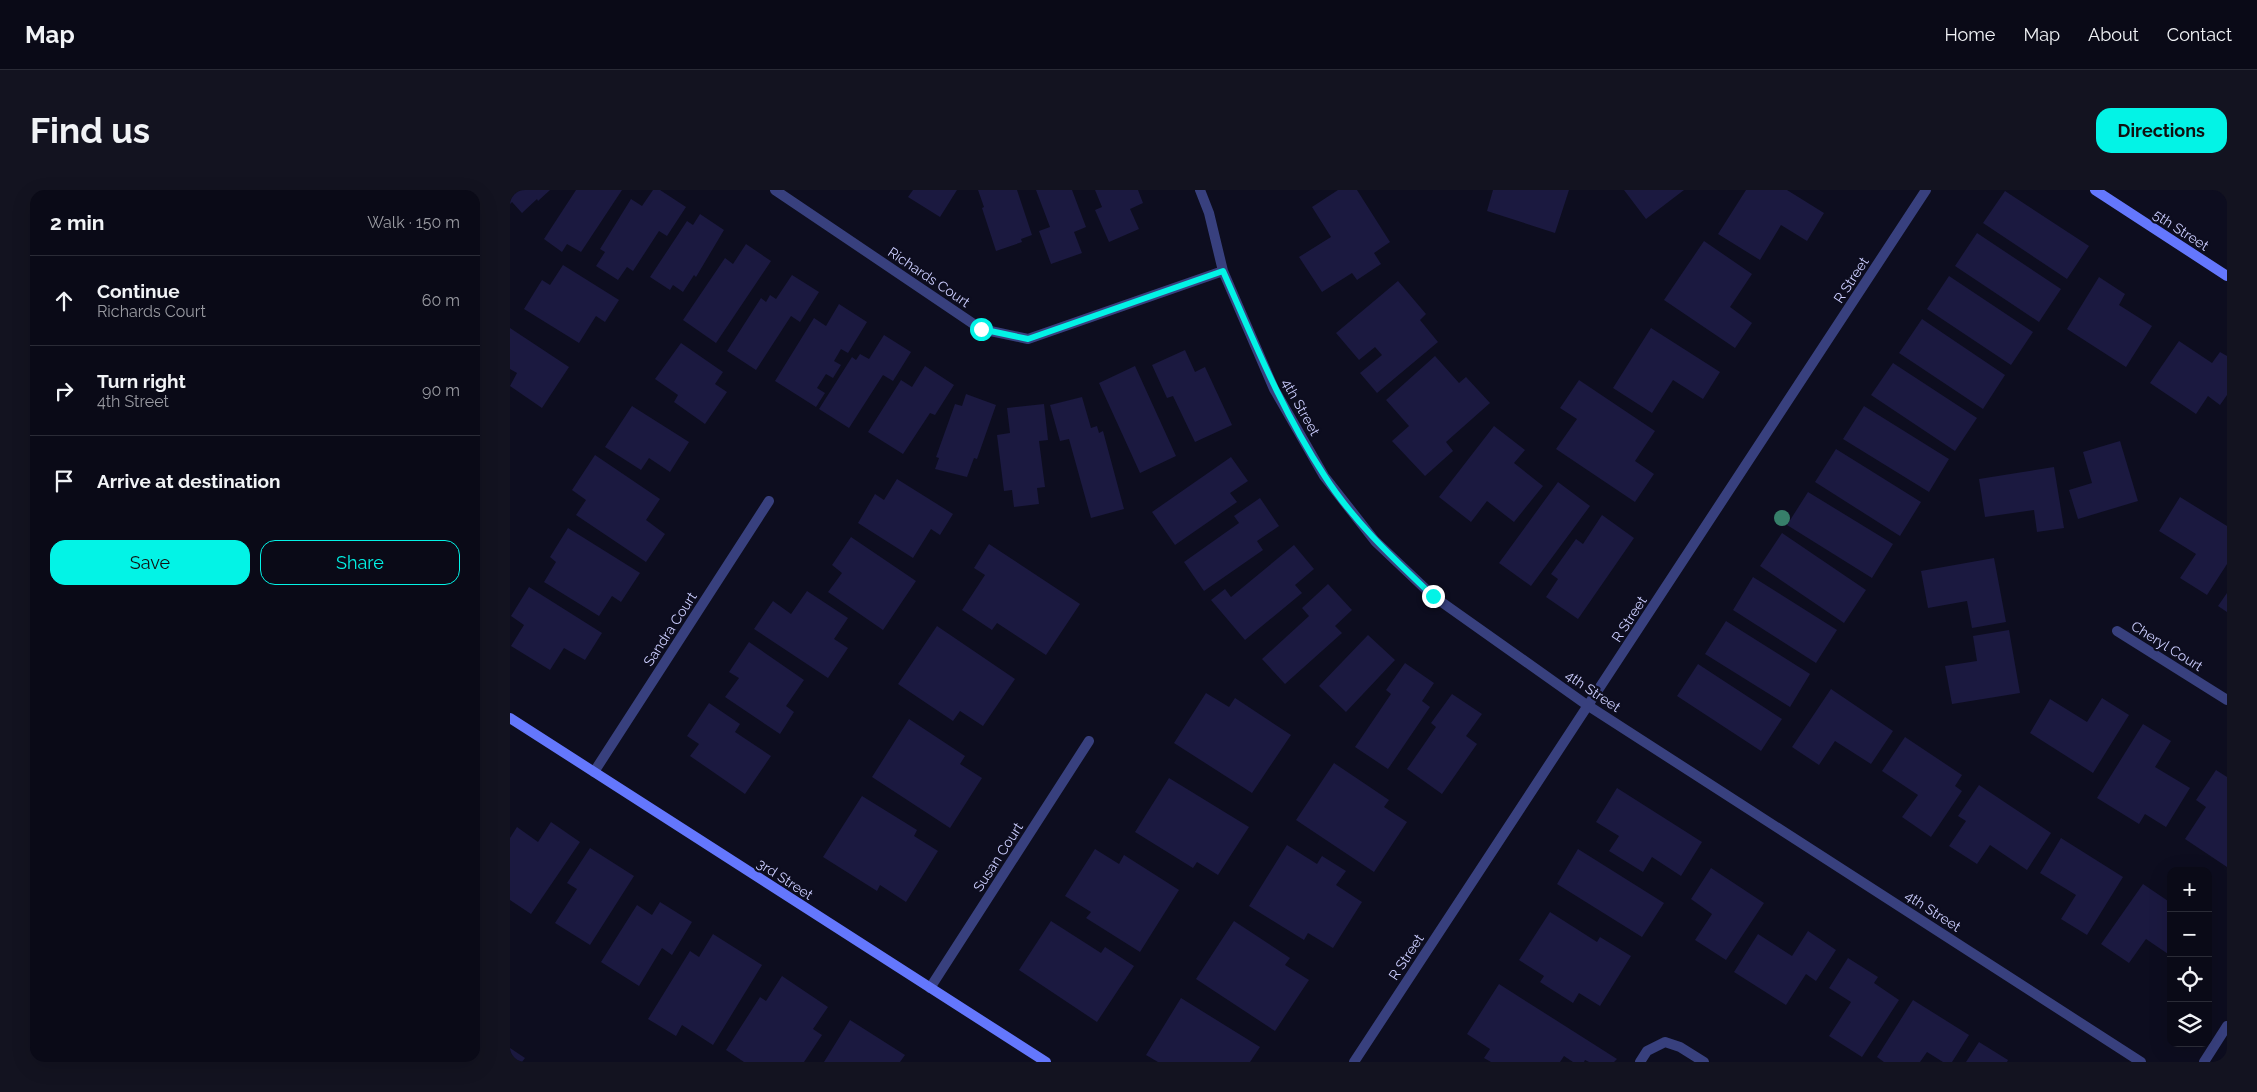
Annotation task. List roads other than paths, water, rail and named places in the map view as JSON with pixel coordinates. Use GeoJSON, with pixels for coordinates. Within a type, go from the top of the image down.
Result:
{"type":"FeatureCollection","features":[{"type":"Feature","properties":{"kind":"street","name":"Richards Court"},"geometry":{"type":"LineString","coordinates":[[775,190],[981,329],[1028,339],[1223,271]]}},
{"type":"Feature","properties":{"kind":"street","name":"4th Street"},"geometry":{"type":"LineString","coordinates":[[1200,190],[1209,213],[1223,271],[1274,389],[1324,476],[1376,542],[1433,596],[1589,705],[2140,1062]]}},
{"type":"Feature","properties":{"kind":"street","name":"R Street"},"geometry":{"type":"LineString","coordinates":[[1354,1062],[1926,190]]}},
{"type":"Feature","properties":{"kind":"street","name":"5th Street"},"geometry":{"type":"LineString","coordinates":[[2095,190],[2227,276]]}},
{"type":"Feature","properties":{"kind":"street","name":"Sandra Court"},"geometry":{"type":"LineString","coordinates":[[594,772],[769,501]]}},
{"type":"Feature","properties":{"kind":"street","name":"Cheryl Court"},"geometry":{"type":"LineString","coordinates":[[2117,631],[2227,700]]}},
{"type":"Feature","properties":{"kind":"street","name":"3rd Street"},"geometry":{"type":"LineString","coordinates":[[510,718],[1046,1062]]}},
{"type":"Feature","properties":{"kind":"street","name":"Susan Court"},"geometry":{"type":"LineString","coordinates":[[930,988],[1089,741]]}},
{"type":"Feature","properties":{"kind":"street"},"geometry":{"type":"LineString","coordinates":[[2204,1062],[2227,1026]]}},
{"type":"Feature","properties":{"kind":"street"},"geometry":{"type":"LineString","coordinates":[[1640,1062],[1647,1051],[1665,1042],[1680,1047],[1704,1062]]}}]}
